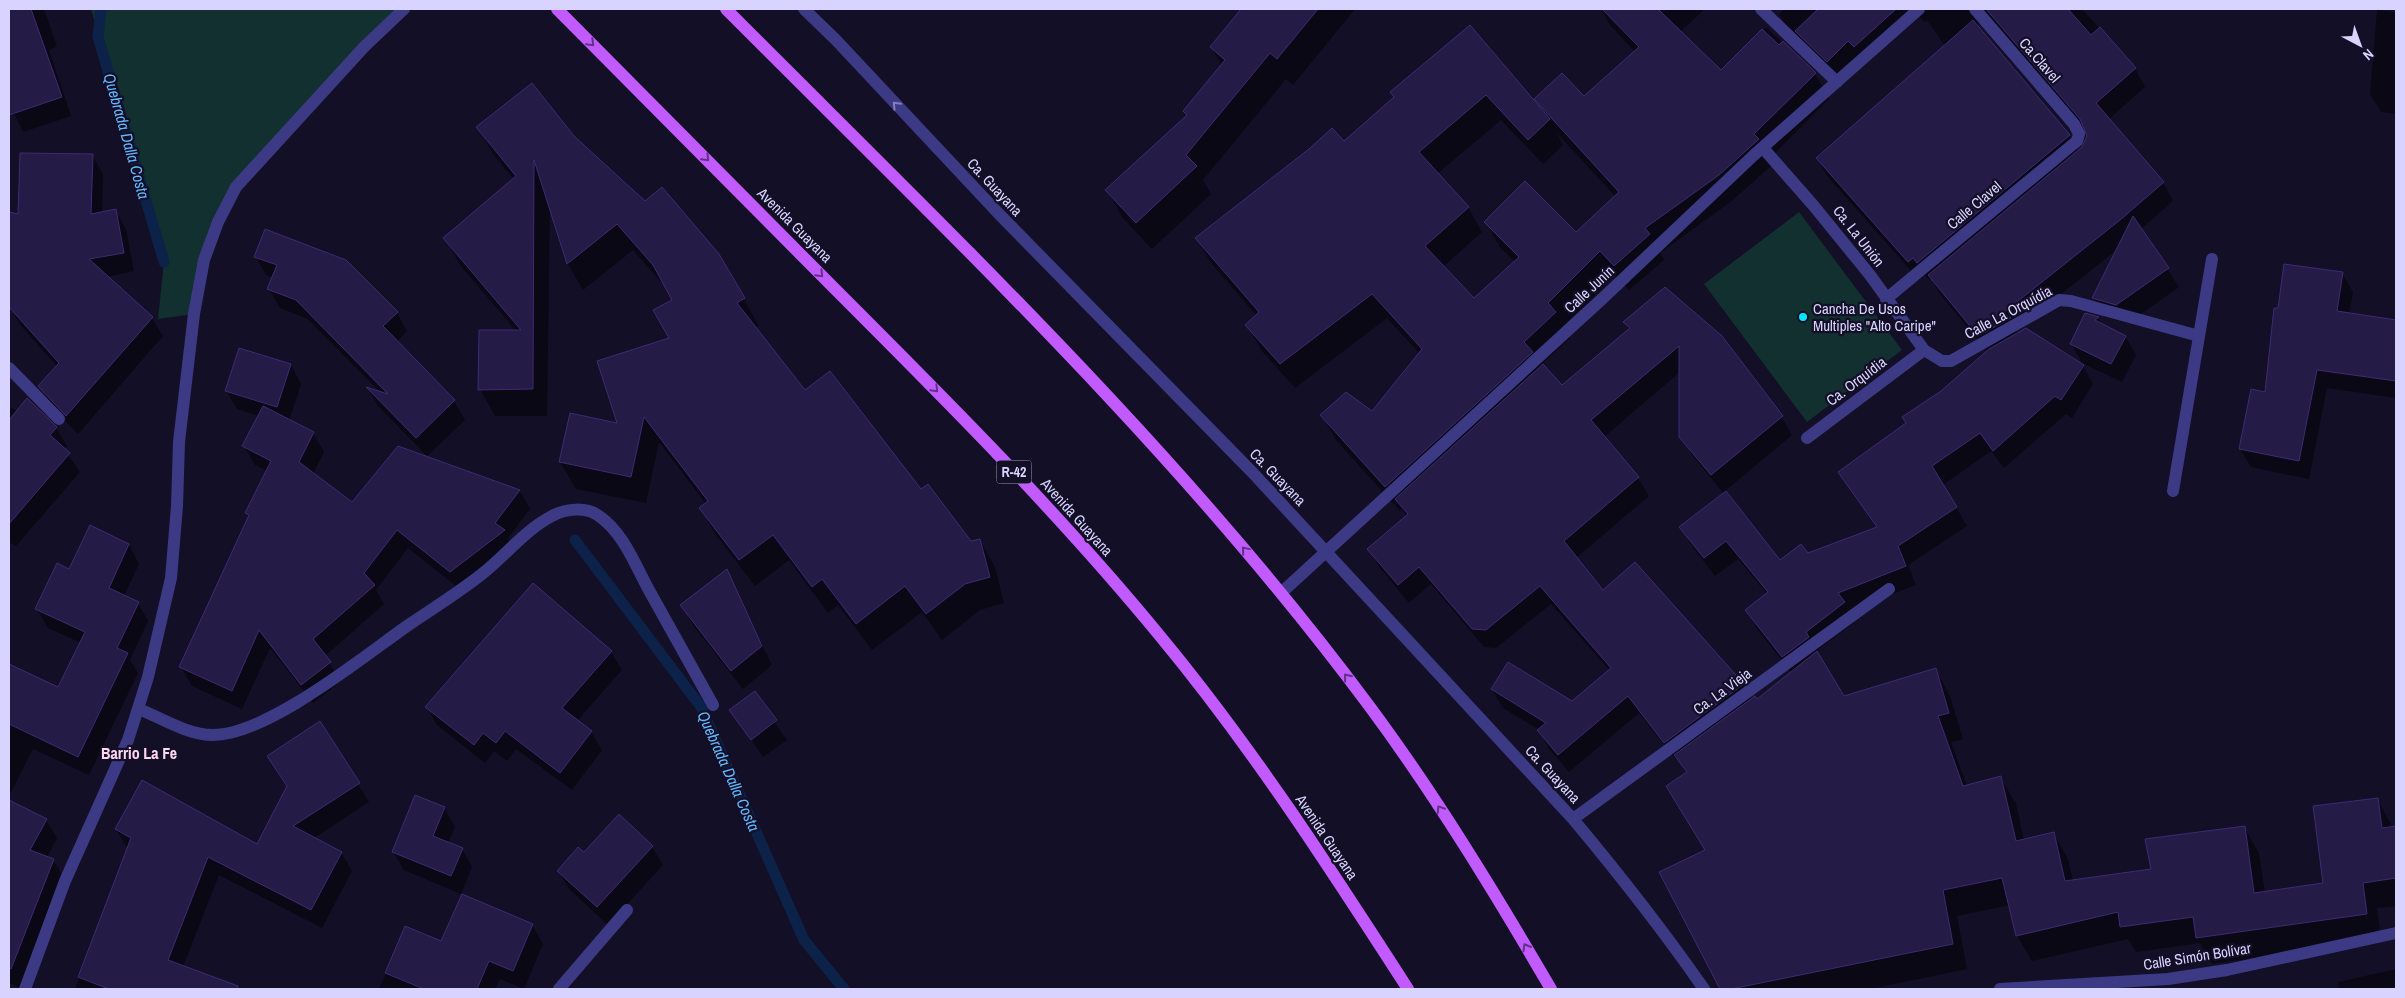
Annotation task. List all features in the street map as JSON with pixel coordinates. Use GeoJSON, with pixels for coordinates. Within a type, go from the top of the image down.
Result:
{"type":"FeatureCollection","features":[{"type":"Feature","properties":{"kind":"main road","name":"Avenida Guayana"},"geometry":{"type":"LineString","coordinates":[[556,9],[952,406],[1051,511],[1116,584],[1160,636],[1226,722],[1319,852],[1408,989]]}},
{"type":"Feature","properties":{"kind":"main road"},"geometry":{"type":"LineString","coordinates":[[726,9],[1047,332],[1236,540],[1281,593],[1371,708],[1506,911],[1551,989]]}},
{"type":"Feature","properties":{"kind":"street"},"geometry":{"type":"LineString","coordinates":[[26,989],[65,881],[104,796],[148,678],[171,578],[180,442],[194,314],[204,260],[218,222],[236,187],[364,47],[404,9]]}},
{"type":"Feature","properties":{"kind":"street","name":"Ca. Guayana"},"geometry":{"type":"LineString","coordinates":[[804,9],[836,40],[929,140],[1327,552],[1573,820],[1676,948],[1704,989]]}},
{"type":"Feature","properties":{"kind":"street"},"geometry":{"type":"LineString","coordinates":[[1761,9],[1837,82]]}},
{"type":"Feature","properties":{"kind":"street","name":"Calle Junín"},"geometry":{"type":"LineString","coordinates":[[1281,593],[1602,299],[1763,148],[1919,9]]}},
{"type":"Feature","properties":{"kind":"street","name":"Ca.Clavel"},"geometry":{"type":"LineString","coordinates":[[1975,9],[2074,124],[2079,134]]}},
{"type":"Feature","properties":{"kind":"street","name":"Calle Clavel"},"geometry":{"type":"LineString","coordinates":[[1886,298],[2077,141],[2079,134]]}},
{"type":"Feature","properties":{"kind":"street","name":"Ca. La Unión"},"geometry":{"type":"LineString","coordinates":[[1763,148],[1813,205],[1924,350]]}},
{"type":"Feature","properties":{"kind":"street"},"geometry":{"type":"LineString","coordinates":[[2173,491],[2212,259]]}},
{"type":"Feature","properties":{"kind":"street","name":"Calle La Orquídia"},"geometry":{"type":"LineString","coordinates":[[1924,350],[1942,361],[1951,361],[2059,300],[2070,301],[2198,336]]}},
{"type":"Feature","properties":{"kind":"street","name":"Ca. Orquídia"},"geometry":{"type":"LineString","coordinates":[[1807,438],[1924,350]]}},
{"type":"Feature","properties":{"kind":"street"},"geometry":{"type":"LineString","coordinates":[[9,368],[59,420]]}},
{"type":"Feature","properties":{"kind":"street"},"geometry":{"type":"LineString","coordinates":[[138,709],[187,730],[213,736],[238,732],[271,716],[332,680],[408,625],[437,608],[484,572],[529,531],[554,515],[578,509],[599,516],[621,539],[712,705]]}},
{"type":"Feature","properties":{"kind":"street","name":"Ca. La Vieja"},"geometry":{"type":"LineString","coordinates":[[1573,820],[1889,589]]}},
{"type":"Feature","properties":{"kind":"street"},"geometry":{"type":"LineString","coordinates":[[558,989],[627,910]]}},
{"type":"Feature","properties":{"kind":"street","name":"Calle Simón Bolívar"},"geometry":{"type":"LineString","coordinates":[[2000,989],[2168,979],[2227,970],[2396,933]]}},
{"type":"Feature","properties":{"kind":"street"},"geometry":{"type":"LineString","coordinates":[[2168,979],[2177,989]]}},
{"type":"Feature","properties":{"kind":"green space"},"geometry":{"type":"Polygon","coordinates":[[[91,9],[404,9],[267,152],[218,222],[194,314],[158,319],[164,262],[91,9]]]}},
{"type":"Feature","properties":{"kind":"green space","name":"Cancha De Usos Multiples \"Alto Caripe\""},"geometry":{"type":"Polygon","coordinates":[[[1799,212],[1902,350],[1807,422],[1704,284],[1799,212]]]}},
{"type":"Feature","properties":{"kind":"building"},"geometry":{"type":"Polygon","coordinates":[[[9,9],[31,9],[62,97],[9,115],[9,9]]]}},
{"type":"Feature","properties":{"kind":"building"},"geometry":{"type":"Polygon","coordinates":[[[1241,9],[1318,9],[1277,59],[1270,53],[1186,155],[1197,166],[1136,223],[1105,190],[1187,115],[1183,111],[1225,60],[1210,47],[1241,9]]]}},
{"type":"Feature","properties":{"kind":"building"},"geometry":{"type":"Polygon","coordinates":[[[1602,9],[1658,9],[1721,70],[1762,29],[1779,45],[1783,41],[1816,73],[1754,134],[1759,139],[1719,175],[1645,228],[1650,234],[1614,266],[1600,251],[1548,303],[1556,312],[1524,342],[1533,352],[1385,487],[1320,415],[1346,392],[1372,411],[1422,349],[1372,294],[1280,364],[1245,325],[1259,312],[1195,238],[1309,149],[1332,128],[1344,141],[1394,97],[1390,92],[1470,25],[1550,119],[1528,140],[1486,95],[1419,152],[1469,207],[1425,246],[1474,298],[1519,257],[1484,222],[1525,181],[1576,232],[1619,192],[1534,99],[1562,73],[1584,96],[1639,47],[1602,9]]]}},
{"type":"Feature","properties":{"kind":"building"},"geometry":{"type":"Polygon","coordinates":[[[1818,9],[1896,9],[1854,47],[1848,41],[1827,62],[1795,31],[1818,9]]]}},
{"type":"Feature","properties":{"kind":"building"},"geometry":{"type":"Polygon","coordinates":[[[1986,9],[2068,9],[2091,35],[2100,27],[2136,68],[2096,103],[2164,182],[2120,220],[2003,313],[2011,318],[1978,336],[1928,275],[2082,147],[2087,136],[2080,119],[1986,9]]]}},
{"type":"Feature","properties":{"kind":"building"},"geometry":{"type":"Polygon","coordinates":[[[1973,20],[2070,135],[1917,263],[1913,258],[1908,262],[1816,158],[1973,20]]]}},
{"type":"Feature","properties":{"kind":"building"},"geometry":{"type":"Polygon","coordinates":[[[532,83],[574,136],[645,201],[662,187],[719,254],[745,298],[737,303],[805,390],[830,371],[921,489],[928,484],[971,541],[980,539],[990,577],[965,584],[926,614],[905,586],[856,624],[822,579],[812,587],[773,535],[739,560],[699,508],[708,501],[644,417],[631,477],[559,462],[570,413],[617,423],[597,361],[669,338],[653,310],[672,300],[653,265],[617,224],[567,264],[534,160],[533,389],[478,390],[479,330],[521,330],[443,238],[516,176],[476,127],[532,83]]]}},
{"type":"Feature","properties":{"kind":"building"},"geometry":{"type":"Polygon","coordinates":[[[20,153],[93,154],[91,214],[116,209],[124,253],[89,259],[153,317],[66,416],[38,386],[59,363],[9,307],[9,212],[18,214],[20,153]]]}},
{"type":"Feature","properties":{"kind":"building"},"geometry":{"type":"Polygon","coordinates":[[[2133,216],[2169,268],[2116,305],[2092,298],[2133,216]]]}},
{"type":"Feature","properties":{"kind":"building"},"geometry":{"type":"Polygon","coordinates":[[[265,229],[346,260],[398,312],[383,326],[455,400],[416,438],[366,387],[388,394],[296,300],[267,289],[277,265],[254,257],[265,229]]]}},
{"type":"Feature","properties":{"kind":"building"},"geometry":{"type":"Polygon","coordinates":[[[2284,264],[2343,272],[2337,311],[2396,320],[2396,381],[2317,370],[2299,461],[2239,449],[2251,389],[2265,392],[2274,308],[2278,308],[2284,264]]]}},
{"type":"Feature","properties":{"kind":"building"},"geometry":{"type":"Polygon","coordinates":[[[1665,287],[1722,336],[1783,416],[1711,475],[1679,437],[1679,346],[1591,420],[1639,477],[1564,541],[1603,590],[1635,562],[1744,684],[1664,743],[1628,696],[1558,755],[1537,730],[1546,723],[1491,689],[1508,662],[1572,701],[1611,668],[1540,586],[1486,630],[1472,629],[1419,567],[1398,585],[1367,549],[1408,514],[1395,499],[1543,364],[1562,385],[1630,328],[1623,322],[1665,287]]]}},
{"type":"Feature","properties":{"kind":"building"},"geometry":{"type":"Polygon","coordinates":[[[2085,313],[2099,317],[2095,320],[2126,336],[2111,364],[2070,344],[2085,313]]]}},
{"type":"Feature","properties":{"kind":"building"},"geometry":{"type":"Polygon","coordinates":[[[2026,328],[2084,365],[2061,400],[2055,396],[1993,451],[1980,433],[1932,466],[1957,507],[1898,546],[1906,566],[1838,593],[1845,602],[1806,632],[1809,637],[1782,657],[1745,610],[1768,592],[1726,541],[1704,558],[1679,527],[1726,491],[1780,560],[1801,544],[1808,553],[1877,527],[1838,472],[1906,423],[1902,417],[1941,391],[1989,349],[2026,328]]]}},
{"type":"Feature","properties":{"kind":"building"},"geometry":{"type":"Polygon","coordinates":[[[239,348],[291,364],[277,407],[225,391],[239,348]]]}},
{"type":"Feature","properties":{"kind":"building"},"geometry":{"type":"Polygon","coordinates":[[[27,398],[57,427],[50,435],[70,453],[9,524],[9,420],[27,398]]]}},
{"type":"Feature","properties":{"kind":"building"},"geometry":{"type":"Polygon","coordinates":[[[263,406],[314,432],[299,462],[352,502],[398,446],[520,490],[495,523],[505,530],[450,572],[397,530],[364,573],[375,585],[313,639],[331,662],[301,685],[259,630],[232,691],[179,667],[249,515],[245,513],[271,461],[242,446],[263,406]]]}},
{"type":"Feature","properties":{"kind":"building"},"geometry":{"type":"Polygon","coordinates":[[[90,525],[129,544],[109,588],[139,602],[117,648],[128,653],[78,757],[9,724],[9,664],[58,687],[85,632],[35,609],[57,563],[69,569],[90,525]]]}},
{"type":"Feature","properties":{"kind":"building"},"geometry":{"type":"Polygon","coordinates":[[[727,569],[762,646],[731,671],[680,605],[727,569]]]}},
{"type":"Feature","properties":{"kind":"building"},"geometry":{"type":"Polygon","coordinates":[[[533,583],[612,651],[562,708],[592,731],[560,773],[505,731],[496,743],[483,733],[474,745],[425,707],[533,583]]]}},
{"type":"Feature","properties":{"kind":"building"},"geometry":{"type":"Polygon","coordinates":[[[1817,651],[1844,696],[1936,668],[1949,713],[1938,716],[1963,786],[2001,776],[2016,841],[2054,832],[2065,881],[2151,869],[2145,839],[2245,826],[2254,893],[2323,883],[2313,806],[2378,798],[2382,828],[2396,826],[2396,878],[2363,883],[2367,914],[2196,938],[2193,917],[2120,927],[2118,912],[2016,936],[2002,878],[1943,890],[1953,944],[1731,989],[1720,989],[1659,872],[1705,850],[1666,786],[1687,772],[1674,755],[1755,696],[1757,699],[1817,651]]]}},
{"type":"Feature","properties":{"kind":"building"},"geometry":{"type":"Polygon","coordinates":[[[755,691],[777,720],[751,740],[729,710],[755,691]]]}},
{"type":"Feature","properties":{"kind":"building"},"geometry":{"type":"Polygon","coordinates":[[[320,721],[360,783],[293,826],[342,852],[311,910],[208,857],[168,960],[238,986],[238,989],[109,989],[78,977],[131,838],[115,829],[142,780],[257,844],[287,786],[267,756],[320,721]]]}},
{"type":"Feature","properties":{"kind":"building"},"geometry":{"type":"Polygon","coordinates":[[[415,795],[445,807],[433,836],[463,848],[451,876],[392,852],[415,795]]]}},
{"type":"Feature","properties":{"kind":"building"},"geometry":{"type":"Polygon","coordinates":[[[9,800],[47,819],[30,850],[54,859],[11,969],[9,968],[9,800]]]}},
{"type":"Feature","properties":{"kind":"building"},"geometry":{"type":"Polygon","coordinates":[[[619,814],[653,846],[597,907],[557,871],[578,847],[584,852],[619,814]]]}},
{"type":"Feature","properties":{"kind":"building"},"geometry":{"type":"Polygon","coordinates":[[[462,894],[533,924],[513,971],[489,961],[477,989],[424,989],[385,973],[405,926],[441,941],[462,894]]]}},
{"type":"Feature","properties":{"kind":"waterway","name":"Quebrada Dalla Costa"},"geometry":{"type":"LineString","coordinates":[[101,9],[98,37],[164,262]]}},
{"type":"Feature","properties":{"kind":"waterway","name":"Quebrada Dalla Costa"},"geometry":{"type":"LineString","coordinates":[[575,540],[701,707],[804,940],[844,989]]}},
{"type":"Feature","properties":{"kind":"place","name":"Cancha De Usos Multiples \"Alto Caripe\""},"geometry":{"type":"Point","coordinates":[1803,317]}},
{"type":"Feature","properties":{"kind":"district","name":"Barrio La Fe"},"geometry":{"type":"Point","coordinates":[139,753]}}]}
